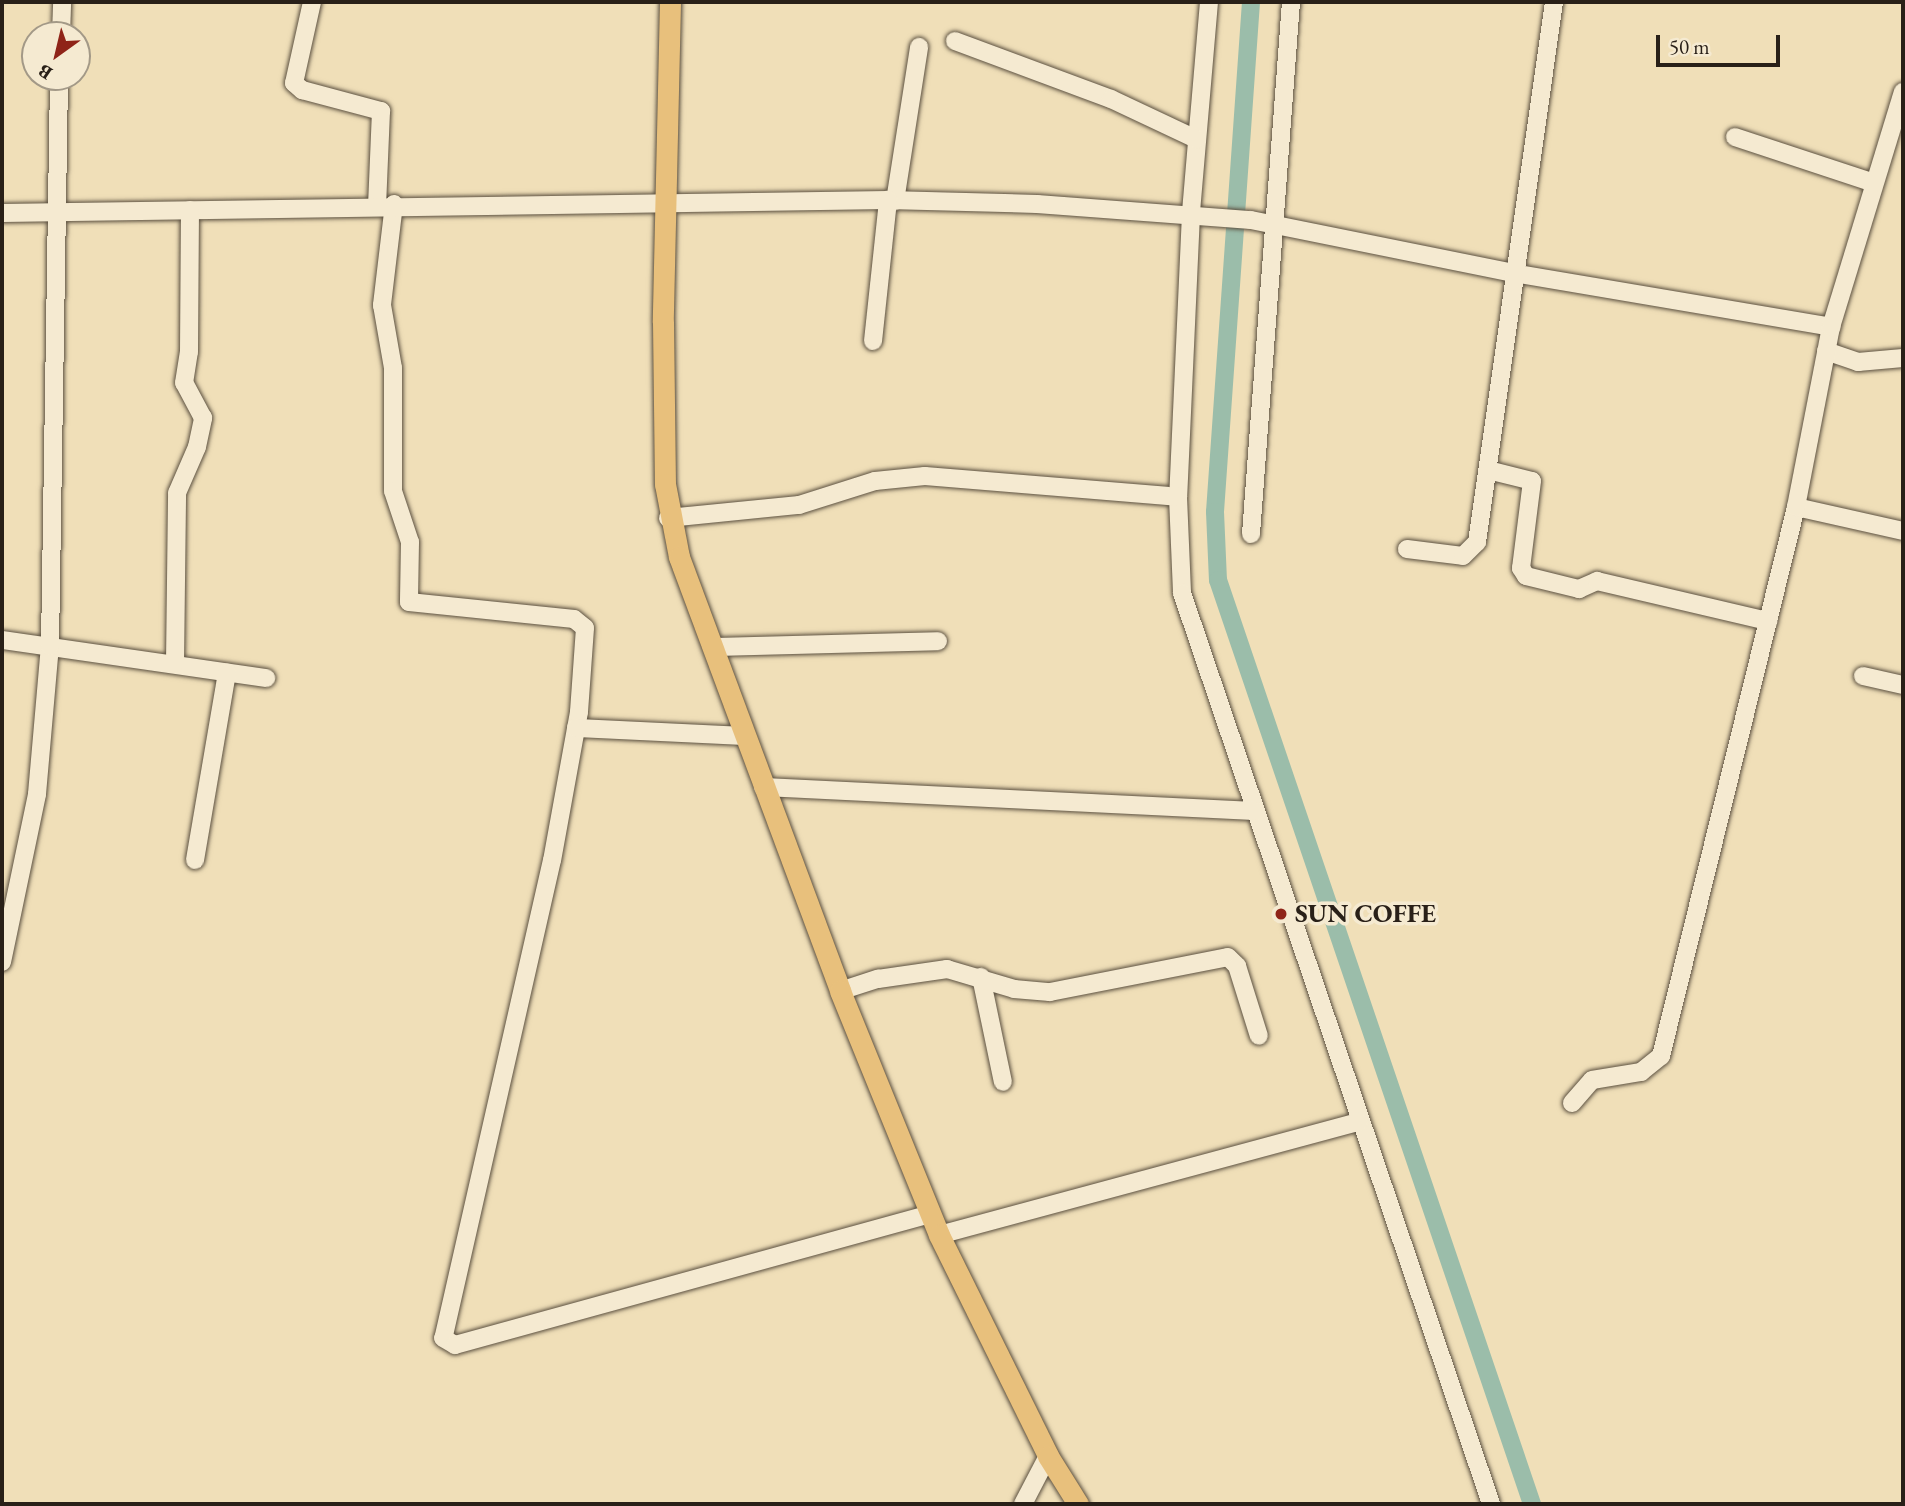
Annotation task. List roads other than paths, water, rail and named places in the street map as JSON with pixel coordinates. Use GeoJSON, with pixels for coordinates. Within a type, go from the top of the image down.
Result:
{"type":"FeatureCollection","features":[{"type":"Feature","properties":{"kind":"main road"},"geometry":{"type":"LineString","coordinates":[[670,2],[666,202],[668,518],[763,787],[840,991],[939,1235],[1048,1456],[1077,1504]]}},
{"type":"Feature","properties":{"kind":"street"},"geometry":{"type":"LineString","coordinates":[[61,21],[62,2]]}},
{"type":"Feature","properties":{"kind":"street"},"geometry":{"type":"LineString","coordinates":[[312,2],[294,83],[302,90],[381,111],[385,204],[382,305],[393,368],[393,491],[410,542],[409,602],[582,622],[585,628],[576,728],[530,970],[443,1332],[446,1342],[455,1345],[931,1214]]}},
{"type":"Feature","properties":{"kind":"street"},"geometry":{"type":"LineString","coordinates":[[1209,2],[1196,139],[1199,215],[1178,497],[1182,593],[1359,1122],[1491,1504]]}},
{"type":"Feature","properties":{"kind":"street"},"geometry":{"type":"LineString","coordinates":[[1251,534],[1272,225],[1291,2]]}},
{"type":"Feature","properties":{"kind":"street"},"geometry":{"type":"LineString","coordinates":[[1407,549],[1463,555],[1472,550],[1488,470],[1513,273],[1554,2]]}},
{"type":"Feature","properties":{"kind":"street"},"geometry":{"type":"LineString","coordinates":[[955,41],[1111,99],[1196,139]]}},
{"type":"Feature","properties":{"kind":"street"},"geometry":{"type":"LineString","coordinates":[[873,341],[891,200],[919,47]]}},
{"type":"Feature","properties":{"kind":"street"},"geometry":{"type":"LineString","coordinates":[[2,962],[8,885],[37,794],[50,646],[54,213],[58,91]]}},
{"type":"Feature","properties":{"kind":"street"},"geometry":{"type":"LineString","coordinates":[[1572,1103],[1592,1080],[1641,1072],[1661,1056],[1796,507],[1831,327],[1903,92]]}},
{"type":"Feature","properties":{"kind":"street"},"geometry":{"type":"LineString","coordinates":[[1735,137],[1874,183]]}},
{"type":"Feature","properties":{"kind":"street"},"geometry":{"type":"LineString","coordinates":[[2,213],[190,211],[385,204],[891,200],[1199,215],[1251,220],[1513,273],[1831,327]]}},
{"type":"Feature","properties":{"kind":"street"},"geometry":{"type":"LineString","coordinates":[[175,663],[177,493],[197,447],[203,418],[184,383],[189,352],[190,211]]}},
{"type":"Feature","properties":{"kind":"street"},"geometry":{"type":"LineString","coordinates":[[1826,351],[1858,362],[1903,358]]}},
{"type":"Feature","properties":{"kind":"street"},"geometry":{"type":"LineString","coordinates":[[1488,470],[1532,481],[1521,568],[1526,576],[1579,589],[1597,581],[1768,621]]}},
{"type":"Feature","properties":{"kind":"street"},"geometry":{"type":"LineString","coordinates":[[668,518],[799,505],[874,481],[925,476],[1178,497]]}},
{"type":"Feature","properties":{"kind":"street"},"geometry":{"type":"LineString","coordinates":[[1796,507],[1903,531]]}},
{"type":"Feature","properties":{"kind":"street"},"geometry":{"type":"LineString","coordinates":[[2,640],[266,678]]}},
{"type":"Feature","properties":{"kind":"street"},"geometry":{"type":"LineString","coordinates":[[715,647],[938,641]]}},
{"type":"Feature","properties":{"kind":"street"},"geometry":{"type":"LineString","coordinates":[[195,860],[227,673]]}},
{"type":"Feature","properties":{"kind":"street"},"geometry":{"type":"LineString","coordinates":[[1863,676],[1903,685]]}},
{"type":"Feature","properties":{"kind":"street"},"geometry":{"type":"LineString","coordinates":[[576,728],[746,736]]}},
{"type":"Feature","properties":{"kind":"street"},"geometry":{"type":"LineString","coordinates":[[763,787],[1255,811]]}},
{"type":"Feature","properties":{"kind":"street"},"geometry":{"type":"LineString","coordinates":[[840,991],[878,979],[947,969],[1014,989],[1050,992],[1228,957],[1237,966],[1259,1036]]}},
{"type":"Feature","properties":{"kind":"street"},"geometry":{"type":"LineString","coordinates":[[981,978],[1003,1082]]}},
{"type":"Feature","properties":{"kind":"street"},"geometry":{"type":"LineString","coordinates":[[939,1235],[1359,1122]]}},
{"type":"Feature","properties":{"kind":"street"},"geometry":{"type":"LineString","coordinates":[[1023,1504],[1048,1456]]}},
{"type":"Feature","properties":{"kind":"waterway"},"geometry":{"type":"LineString","coordinates":[[1251,2],[1215,512],[1218,580],[1532,1504]]}},
{"type":"Feature","properties":{"kind":"place","name":"SUN COFFE"},"geometry":{"type":"Point","coordinates":[1281,914]}}]}
